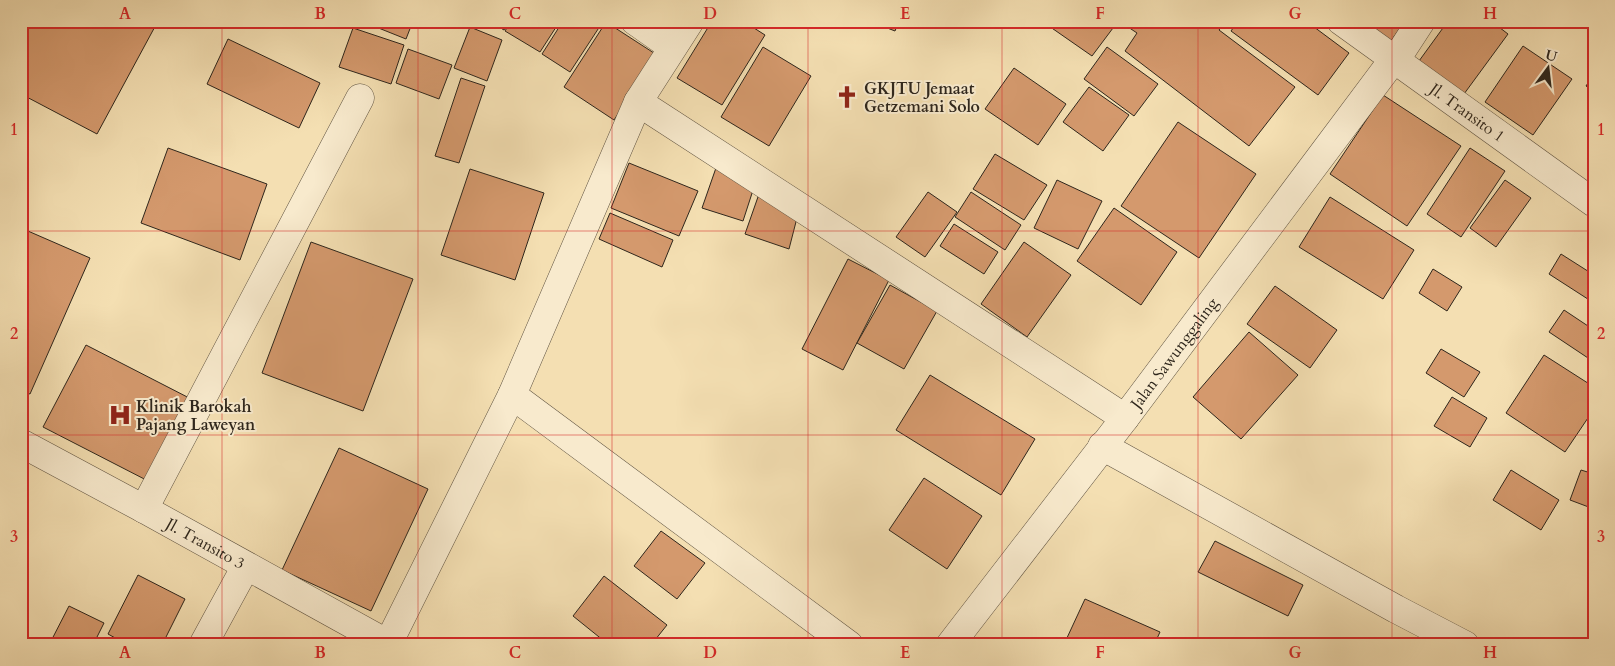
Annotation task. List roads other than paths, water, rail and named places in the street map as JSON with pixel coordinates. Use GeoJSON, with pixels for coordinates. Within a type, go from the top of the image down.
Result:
{"type":"FeatureCollection","features":[{"type":"Feature","properties":{"kind":"street"},"geometry":{"type":"LineString","coordinates":[[635,21],[672,47]]}},
{"type":"Feature","properties":{"kind":"street"},"geometry":{"type":"LineString","coordinates":[[389,644],[512,395],[638,102],[690,21]]}},
{"type":"Feature","properties":{"kind":"street","name":"Jl. Transito 1"},"geometry":{"type":"LineString","coordinates":[[1341,21],[1394,61],[1594,203]]}},
{"type":"Feature","properties":{"kind":"street","name":"Jalan Sawunggaling"},"geometry":{"type":"LineString","coordinates":[[950,645],[1125,418],[1394,61],[1420,21]]}},
{"type":"Feature","properties":{"kind":"street"},"geometry":{"type":"LineString","coordinates":[[144,509],[360,98]]}},
{"type":"Feature","properties":{"kind":"street"},"geometry":{"type":"LineString","coordinates":[[638,102],[1125,418]]}},
{"type":"Feature","properties":{"kind":"street"},"geometry":{"type":"LineString","coordinates":[[512,395],[849,645]]}},
{"type":"Feature","properties":{"kind":"street","name":"Jl. Transito 3"},"geometry":{"type":"LineString","coordinates":[[21,443],[389,644]]}},
{"type":"Feature","properties":{"kind":"street"},"geometry":{"type":"LineString","coordinates":[[1102,446],[1396,609],[1465,645]]}},
{"type":"Feature","properties":{"kind":"street"},"geometry":{"type":"LineString","coordinates":[[203,645],[246,566]]}},
{"type":"Feature","properties":{"kind":"place","name":"GKJTU Jemaat Getzemani Solo"},"geometry":{"type":"Point","coordinates":[847,97]}},
{"type":"Feature","properties":{"kind":"place","name":"Klinik Barokah Pajang Laweyan"},"geometry":{"type":"Point","coordinates":[120,415]}}]}
